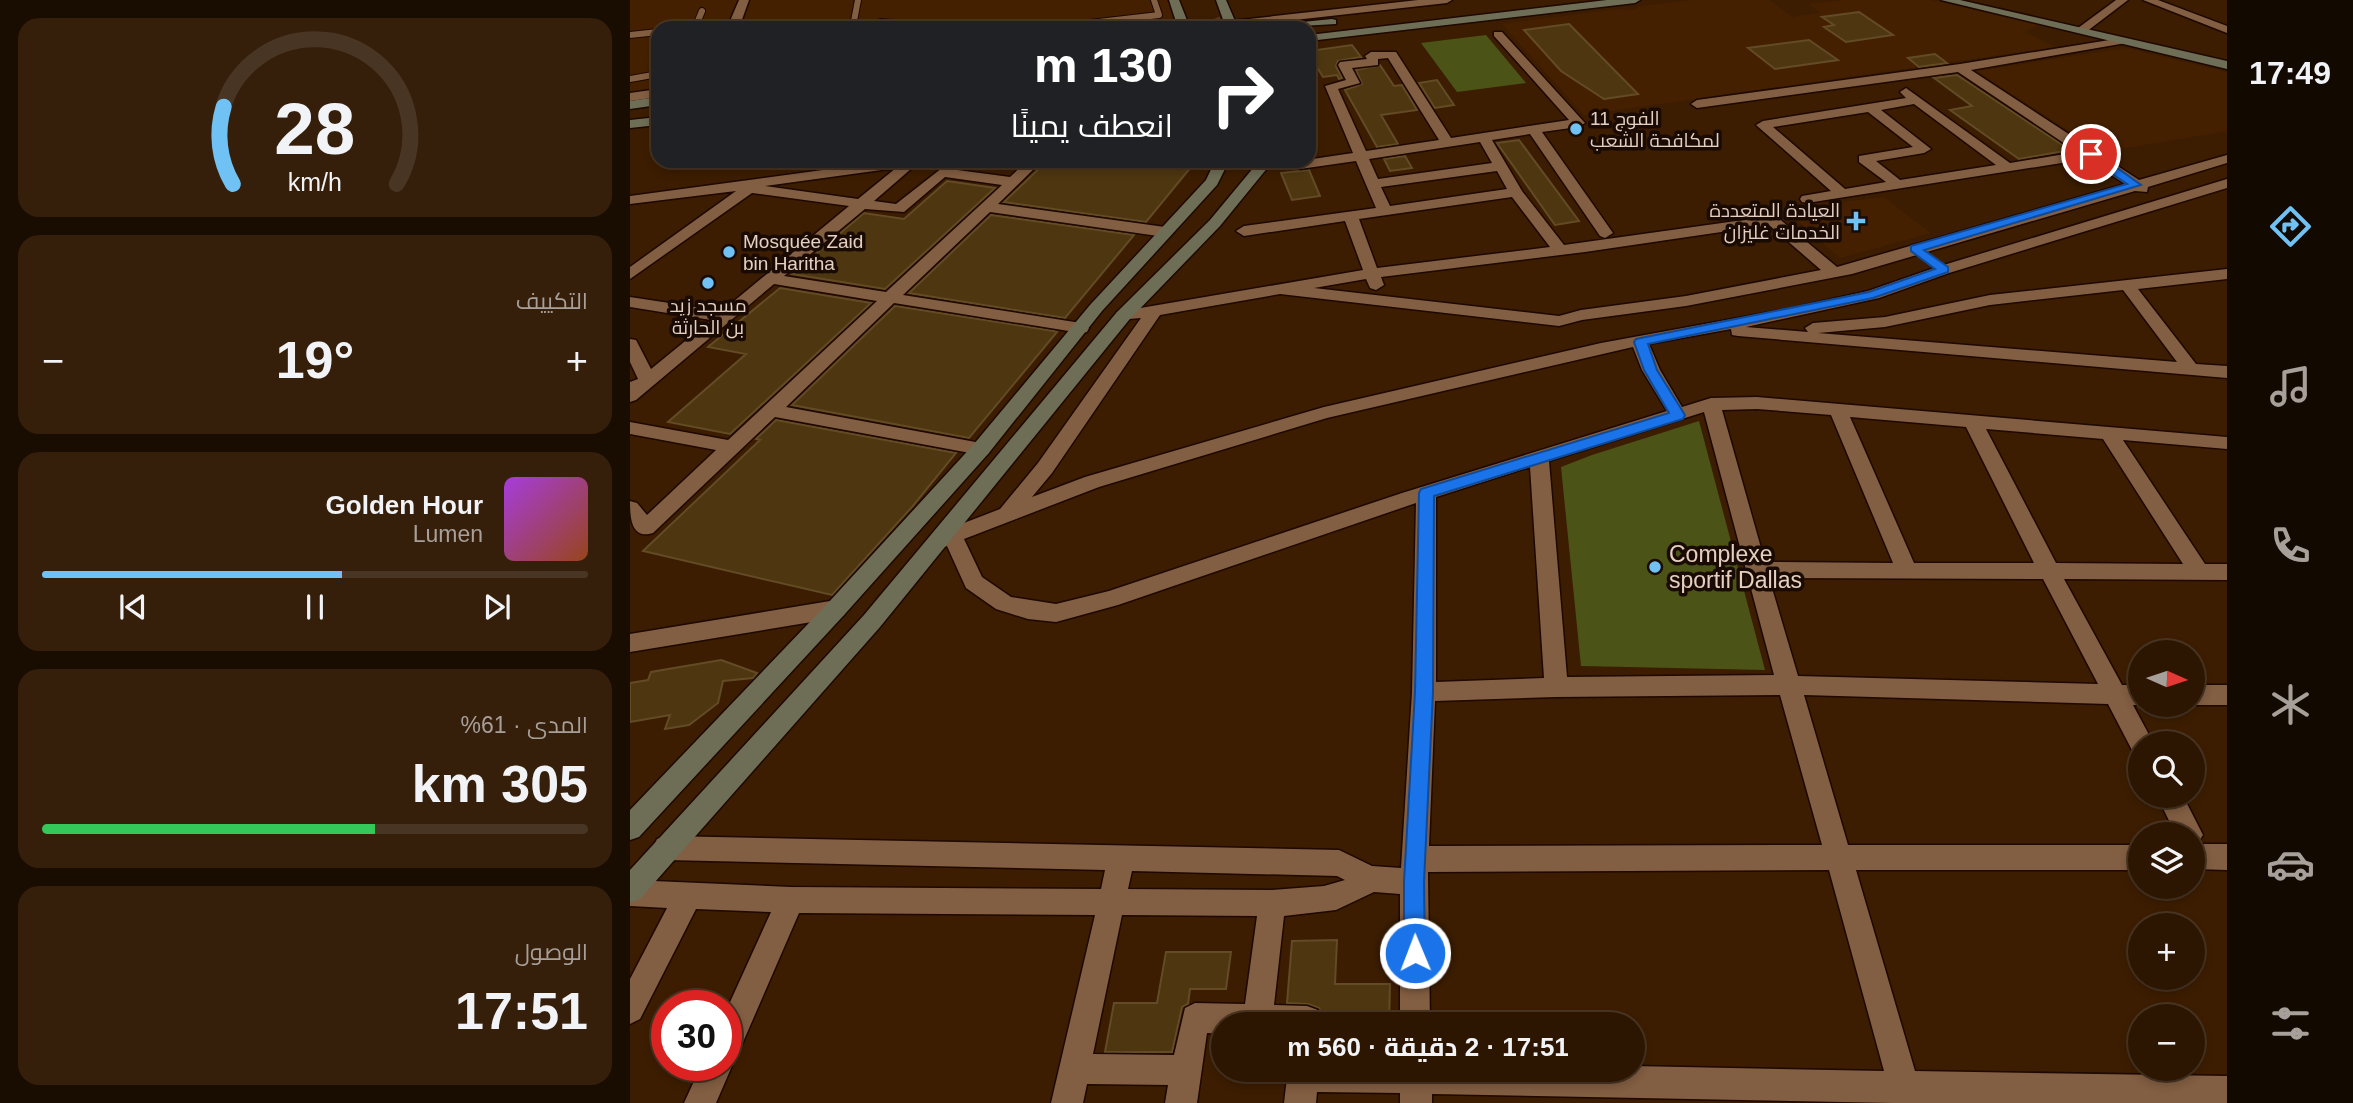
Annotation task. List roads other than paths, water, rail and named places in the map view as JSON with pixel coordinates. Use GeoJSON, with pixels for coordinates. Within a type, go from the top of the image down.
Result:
{"type":"FeatureCollection","features":[{"type":"Feature","properties":{"kind":"main road"},"geometry":{"type":"LineString","coordinates":[[1174,0],[1182,21]]}},
{"type":"Feature","properties":{"kind":"main road"},"geometry":{"type":"LineString","coordinates":[[1222,0],[1230,21]]}},
{"type":"Feature","properties":{"kind":"main road"},"geometry":{"type":"LineString","coordinates":[[1316,23],[1533,0]]}},
{"type":"Feature","properties":{"kind":"main road"},"geometry":{"type":"LineString","coordinates":[[1316,37],[1635,0]]}},
{"type":"Feature","properties":{"kind":"main road"},"geometry":{"type":"LineString","coordinates":[[1946,0],[2227,65]]}},
{"type":"Feature","properties":{"kind":"main road"},"geometry":{"type":"LineString","coordinates":[[630,105],[651,102]]}},
{"type":"Feature","properties":{"kind":"main road"},"geometry":{"type":"LineString","coordinates":[[630,124],[651,122]]}},
{"type":"Feature","properties":{"kind":"main road"},"geometry":{"type":"LineString","coordinates":[[1212,182],[1219,168]]}},
{"type":"Feature","properties":{"kind":"main road"},"geometry":{"type":"LineString","coordinates":[[630,828],[836,609],[981,449],[1081,328],[1165,232],[1226,168]]}},
{"type":"Feature","properties":{"kind":"main road"},"geometry":{"type":"LineString","coordinates":[[1215,223],[1245,168]]}},
{"type":"Feature","properties":{"kind":"main road"},"geometry":{"type":"LineString","coordinates":[[634,880],[872,621],[945,538],[1123,316],[1215,223],[1260,168]]}},
{"type":"Feature","properties":{"kind":"street"},"geometry":{"type":"LineString","coordinates":[[736,21],[744,0]]}},
{"type":"Feature","properties":{"kind":"street"},"geometry":{"type":"LineString","coordinates":[[1267,21],[1392,3],[1447,0]]}},
{"type":"Feature","properties":{"kind":"street"},"geometry":{"type":"LineString","coordinates":[[2082,30],[2123,0]]}},
{"type":"Feature","properties":{"kind":"street"},"geometry":{"type":"LineString","coordinates":[[2148,0],[2227,30]]}},
{"type":"Feature","properties":{"kind":"street"},"geometry":{"type":"LineString","coordinates":[[1316,163],[1578,123],[1497,34]]}},
{"type":"Feature","properties":{"kind":"street"},"geometry":{"type":"LineString","coordinates":[[1697,104],[1960,68],[2122,41]]}},
{"type":"Feature","properties":{"kind":"street"},"geometry":{"type":"LineString","coordinates":[[1385,212],[1331,86],[1354,83],[1344,65],[1374,62],[1370,56],[1392,54],[1447,142]]}},
{"type":"Feature","properties":{"kind":"street"},"geometry":{"type":"LineString","coordinates":[[1960,68],[2165,202]]}},
{"type":"Feature","properties":{"kind":"street"},"geometry":{"type":"LineString","coordinates":[[1887,78],[2006,166]]}},
{"type":"Feature","properties":{"kind":"street"},"geometry":{"type":"LineString","coordinates":[[630,97],[651,94]]}},
{"type":"Feature","properties":{"kind":"street"},"geometry":{"type":"LineString","coordinates":[[1844,195],[1763,125],[1917,100]]}},
{"type":"Feature","properties":{"kind":"street"},"geometry":{"type":"LineString","coordinates":[[1871,107],[1924,149],[1864,159],[1898,185]]}},
{"type":"Feature","properties":{"kind":"street"},"geometry":{"type":"LineString","coordinates":[[1533,129],[1605,233]]}},
{"type":"Feature","properties":{"kind":"street"},"geometry":{"type":"LineString","coordinates":[[1484,137],[1516,192],[1560,250]]}},
{"type":"Feature","properties":{"kind":"street"},"geometry":{"type":"LineString","coordinates":[[1807,199],[2091,154]]}},
{"type":"Feature","properties":{"kind":"street"},"geometry":{"type":"LineString","coordinates":[[1281,289],[1559,321],[1581,315],[1686,301],[1834,273],[2227,159]]}},
{"type":"Feature","properties":{"kind":"street"},"geometry":{"type":"LineString","coordinates":[[1373,184],[1500,166]]}},
{"type":"Feature","properties":{"kind":"street"},"geometry":{"type":"LineString","coordinates":[[630,200],[866,168]]}},
{"type":"Feature","properties":{"kind":"street"},"geometry":{"type":"LineString","coordinates":[[630,396],[907,168]]}},
{"type":"Feature","properties":{"kind":"street"},"geometry":{"type":"LineString","coordinates":[[630,508],[646,528],[1027,168]]}},
{"type":"Feature","properties":{"kind":"street"},"geometry":{"type":"LineString","coordinates":[[634,270],[752,182],[899,209],[942,172],[1013,181]]}},
{"type":"Feature","properties":{"kind":"street"},"geometry":{"type":"LineString","coordinates":[[2227,183],[1943,270],[1873,295],[1793,313],[1601,348],[1324,413],[1194,450],[1008,512],[945,538],[975,582],[1004,603],[1028,610],[1056,613],[1110,599],[1426,493],[1711,404],[1757,403],[2227,443]]}},
{"type":"Feature","properties":{"kind":"street"},"geometry":{"type":"LineString","coordinates":[[1244,231],[1516,192]]}},
{"type":"Feature","properties":{"kind":"street"},"geometry":{"type":"LineString","coordinates":[[986,207],[1165,232]]}},
{"type":"Feature","properties":{"kind":"street"},"geometry":{"type":"LineString","coordinates":[[1351,217],[1381,300]]}},
{"type":"Feature","properties":{"kind":"street"},"geometry":{"type":"LineString","coordinates":[[1123,316],[1372,273],[1772,220],[1834,273]]}},
{"type":"Feature","properties":{"kind":"street"},"geometry":{"type":"LineString","coordinates":[[1915,248],[1943,270]]}},
{"type":"Feature","properties":{"kind":"street"},"geometry":{"type":"LineString","coordinates":[[1811,328],[1885,322],[1990,300],[2227,274]]}},
{"type":"Feature","properties":{"kind":"street"},"geometry":{"type":"LineString","coordinates":[[771,279],[1081,328]]}},
{"type":"Feature","properties":{"kind":"street"},"geometry":{"type":"LineString","coordinates":[[2127,285],[2191,369]]}},
{"type":"Feature","properties":{"kind":"street"},"geometry":{"type":"LineString","coordinates":[[630,302],[726,317]]}},
{"type":"Feature","properties":{"kind":"street"},"geometry":{"type":"LineString","coordinates":[[1008,512],[1045,468],[1154,311]]}},
{"type":"Feature","properties":{"kind":"street"},"geometry":{"type":"LineString","coordinates":[[1793,313],[1811,328],[1853,342]]}},
{"type":"Feature","properties":{"kind":"street"},"geometry":{"type":"LineString","coordinates":[[1559,321],[1601,348]]}},
{"type":"Feature","properties":{"kind":"street"},"geometry":{"type":"LineString","coordinates":[[1712,328],[2227,372]]}},
{"type":"Feature","properties":{"kind":"street"},"geometry":{"type":"LineString","coordinates":[[1640,342],[1651,370],[1678,415]]}},
{"type":"Feature","properties":{"kind":"street"},"geometry":{"type":"LineString","coordinates":[[630,344],[648,381]]}},
{"type":"Feature","properties":{"kind":"street"},"geometry":{"type":"LineString","coordinates":[[630,388],[648,381]]}},
{"type":"Feature","properties":{"kind":"street"},"geometry":{"type":"LineString","coordinates":[[1711,404],[1787,685],[1839,856],[1906,1095]]}},
{"type":"Feature","properties":{"kind":"street"},"geometry":{"type":"LineString","coordinates":[[771,410],[981,449]]}},
{"type":"Feature","properties":{"kind":"street"},"geometry":{"type":"LineString","coordinates":[[1838,410],[1907,571]]}},
{"type":"Feature","properties":{"kind":"street"},"geometry":{"type":"LineString","coordinates":[[1973,422],[2049,571],[2128,693]]}},
{"type":"Feature","properties":{"kind":"street"},"geometry":{"type":"LineString","coordinates":[[630,428],[732,447]]}},
{"type":"Feature","properties":{"kind":"street"},"geometry":{"type":"LineString","coordinates":[[2109,433],[2199,572]]}},
{"type":"Feature","properties":{"kind":"street"},"geometry":{"type":"LineString","coordinates":[[1539,458],[1556,687]]}},
{"type":"Feature","properties":{"kind":"street"},"geometry":{"type":"LineString","coordinates":[[1415,1012],[1415,870],[1424,692],[1426,493]]}},
{"type":"Feature","properties":{"kind":"street"},"geometry":{"type":"LineString","coordinates":[[1755,570],[2227,572]]}},
{"type":"Feature","properties":{"kind":"street"},"geometry":{"type":"LineString","coordinates":[[630,643],[836,609]]}},
{"type":"Feature","properties":{"kind":"street"},"geometry":{"type":"LineString","coordinates":[[1424,692],[1556,687],[1787,685],[2128,695]]}},
{"type":"Feature","properties":{"kind":"street"},"geometry":{"type":"LineString","coordinates":[[2205,695],[2227,695]]}},
{"type":"Feature","properties":{"kind":"street"},"geometry":{"type":"LineString","coordinates":[[666,848],[1339,863],[1370,879]]}},
{"type":"Feature","properties":{"kind":"street"},"geometry":{"type":"LineString","coordinates":[[634,880],[688,895],[791,901],[1272,903],[1336,897],[1354,892],[1370,879],[1415,870],[1839,856],[2128,857]]}},
{"type":"Feature","properties":{"kind":"street"},"geometry":{"type":"LineString","coordinates":[[1067,1103],[1121,859]]}},
{"type":"Feature","properties":{"kind":"street"},"geometry":{"type":"LineString","coordinates":[[630,1009],[688,895]]}},
{"type":"Feature","properties":{"kind":"street"},"geometry":{"type":"LineString","coordinates":[[742,1010],[791,901]]}},
{"type":"Feature","properties":{"kind":"street"},"geometry":{"type":"LineString","coordinates":[[1259,1012],[1272,903]]}},
{"type":"Feature","properties":{"kind":"street"},"geometry":{"type":"LineString","coordinates":[[1181,1103],[1195,1018],[1211,1018]]}},
{"type":"Feature","properties":{"kind":"street"},"geometry":{"type":"LineString","coordinates":[[1075,1069],[1186,1070]]}},
{"type":"Feature","properties":{"kind":"street"},"geometry":{"type":"LineString","coordinates":[[700,1103],[710,1081]]}},
{"type":"Feature","properties":{"kind":"street"},"geometry":{"type":"LineString","coordinates":[[1301,1083],[1416,1083],[1906,1095],[2225,1095]]}},
{"type":"Feature","properties":{"kind":"lane"},"geometry":{"type":"LineString","coordinates":[[854,21],[858,0]]}},
{"type":"Feature","properties":{"kind":"lane"},"geometry":{"type":"LineString","coordinates":[[1107,21],[1159,15],[1154,0]]}},
{"type":"Feature","properties":{"kind":"lane"},"geometry":{"type":"LineString","coordinates":[[698,21],[702,11]]}},
{"type":"Feature","properties":{"kind":"lane"},"geometry":{"type":"LineString","coordinates":[[630,35],[651,33]]}},
{"type":"Feature","properties":{"kind":"lane"},"geometry":{"type":"LineString","coordinates":[[630,79],[651,75]]}},
{"type":"Feature","properties":{"kind":"place","name":"الفوج 11 لمكافحة الشعب"},"geometry":{"type":"Point","coordinates":[1576,129]}},
{"type":"Feature","properties":{"kind":"place","name":"العيادة المتعددة الخدمات غليزان"},"geometry":{"type":"Point","coordinates":[1856,221]}},
{"type":"Feature","properties":{"kind":"place","name":"Mosquée Zaid bin Haritha"},"geometry":{"type":"Point","coordinates":[729,252]}},
{"type":"Feature","properties":{"kind":"place","name":"مسجد زيد بن الحارثة"},"geometry":{"type":"Point","coordinates":[708,283]}},
{"type":"Feature","properties":{"kind":"place","name":"Complexe sportif Dallas"},"geometry":{"type":"Point","coordinates":[1655,567]}}]}
